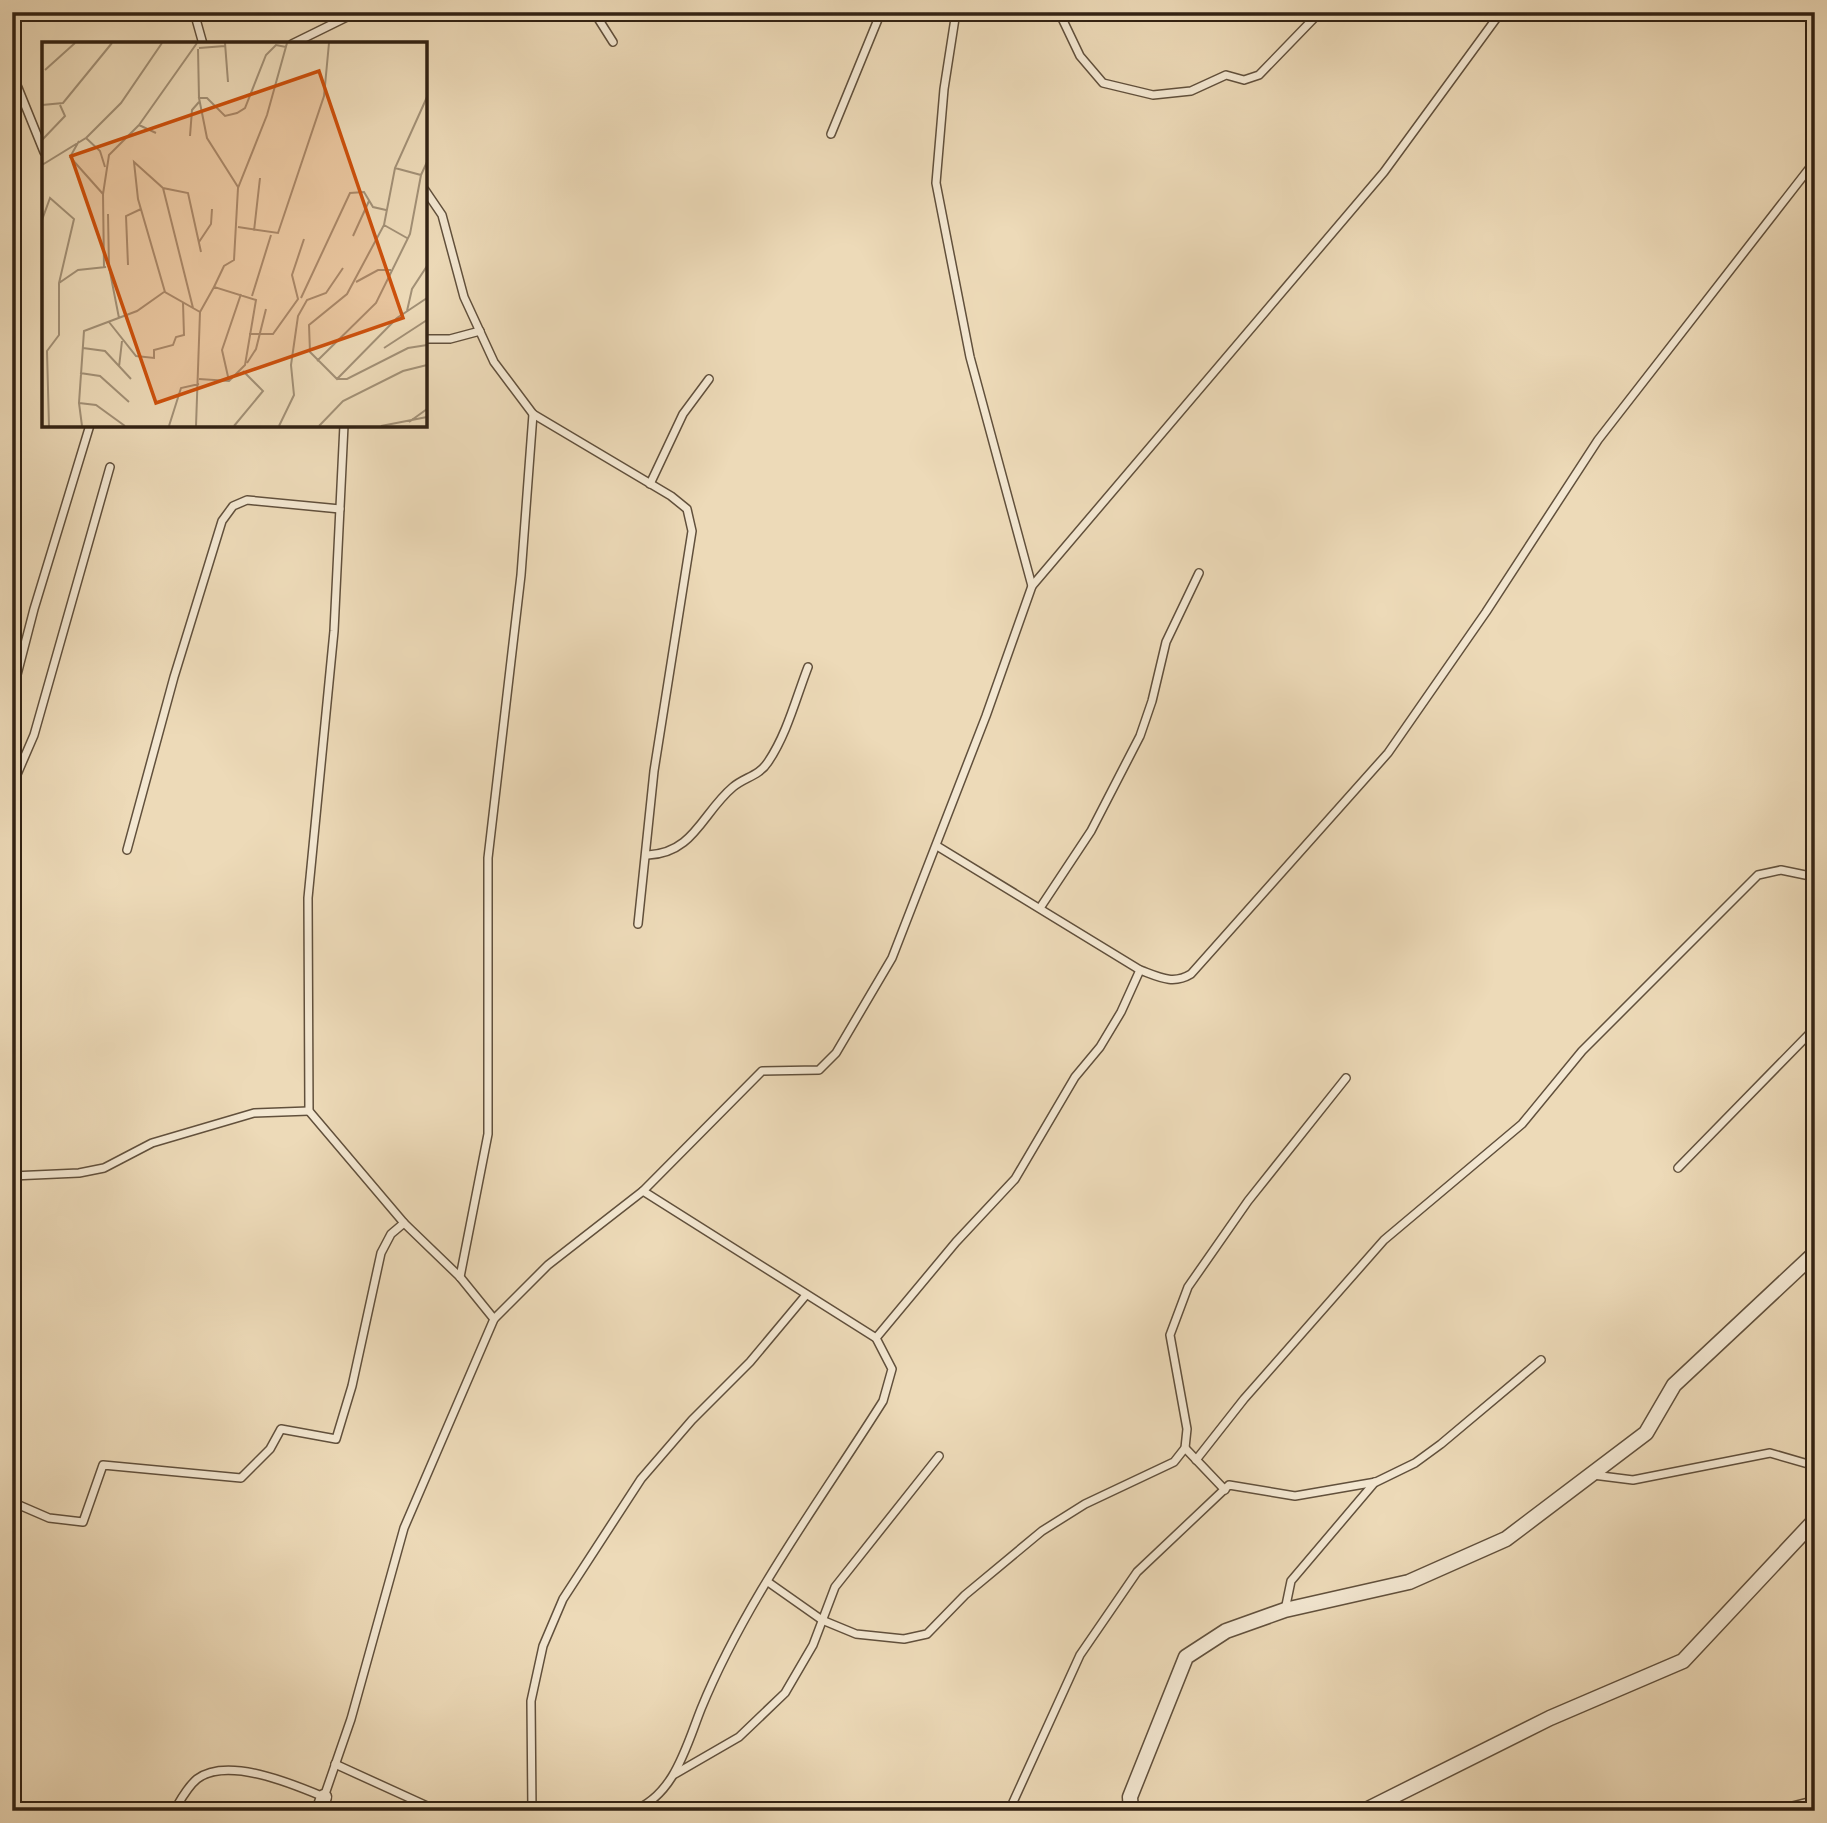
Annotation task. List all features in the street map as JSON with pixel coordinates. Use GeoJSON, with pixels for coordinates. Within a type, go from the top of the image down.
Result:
{"type":"FeatureCollection","features":[{"type":"Feature","properties":{"kind":"street"},"geometry":{"type":"LineString","coordinates":[[1131,1811],[1130,1797],[1186,1657],[1226,1631],[1285,1609],[1409,1582],[1506,1539],[1646,1433],[1674,1385],[1815,1253]]}},
{"type":"Feature","properties":{"kind":"street"},"geometry":{"type":"LineString","coordinates":[[1364,1811],[1550,1718],[1683,1661],[1815,1520]]}},
{"type":"Feature","properties":{"kind":"street"},"geometry":{"type":"LineString","coordinates":[[1787,1811],[1815,1804]]}},
{"type":"Feature","properties":{"kind":"lane"},"geometry":{"type":"LineString","coordinates":[[194,12],[202,42]]}},
{"type":"Feature","properties":{"kind":"lane"},"geometry":{"type":"LineString","coordinates":[[296,42],[357,12]]}},
{"type":"Feature","properties":{"kind":"lane"},"geometry":{"type":"LineString","coordinates":[[594,12],[613,41]]}},
{"type":"Feature","properties":{"kind":"lane"},"geometry":{"type":"LineString","coordinates":[[831,134],[881,12]]}},
{"type":"Feature","properties":{"kind":"lane"},"geometry":{"type":"LineString","coordinates":[[956,12],[944,89],[936,183],[970,356],[1032,586]]}},
{"type":"Feature","properties":{"kind":"lane"},"geometry":{"type":"LineString","coordinates":[[1059,12],[1080,56],[1103,83],[1153,94],[1191,91],[1226,75],[1244,80],[1259,75],[1320,12]]}},
{"type":"Feature","properties":{"kind":"lane"},"geometry":{"type":"LineString","coordinates":[[174,1811],[197,1779],[216,1772],[264,1775],[321,1804],[351,1719],[404,1528],[494,1319],[548,1265],[643,1191],[762,1071],[774,1069],[811,1073],[819,1070],[836,1053],[892,958],[937,846],[1032,586],[1384,172],[1502,12]]}},
{"type":"Feature","properties":{"kind":"lane"},"geometry":{"type":"LineString","coordinates":[[12,73],[42,147]]}},
{"type":"Feature","properties":{"kind":"lane"},"geometry":{"type":"LineString","coordinates":[[937,846],[1140,970],[1170,981],[1181,980],[1191,974],[1388,753],[1486,612],[1598,440],[1815,161]]}},
{"type":"Feature","properties":{"kind":"lane"},"geometry":{"type":"LineString","coordinates":[[427,193],[443,215],[464,297],[494,362],[533,414],[687,509],[692,531],[654,771],[648,855],[638,924]]}},
{"type":"Feature","properties":{"kind":"lane"},"geometry":{"type":"LineString","coordinates":[[427,339],[450,339],[480,331]]}},
{"type":"Feature","properties":{"kind":"lane"},"geometry":{"type":"LineString","coordinates":[[649,484],[683,414],[709,379]]}},
{"type":"Feature","properties":{"kind":"lane"},"geometry":{"type":"LineString","coordinates":[[460,1277],[488,1134],[488,858],[521,575],[533,414]]}},
{"type":"Feature","properties":{"kind":"lane"},"geometry":{"type":"LineString","coordinates":[[12,694],[34,609],[89,427]]}},
{"type":"Feature","properties":{"kind":"lane"},"geometry":{"type":"LineString","coordinates":[[344,427],[334,631],[308,898],[309,1111],[404,1223],[460,1277],[494,1319]]}},
{"type":"Feature","properties":{"kind":"lane"},"geometry":{"type":"LineString","coordinates":[[12,786],[34,735],[110,467]]}},
{"type":"Feature","properties":{"kind":"lane"},"geometry":{"type":"LineString","coordinates":[[127,850],[174,677],[222,521],[233,506],[247,500],[340,509]]}},
{"type":"Feature","properties":{"kind":"lane"},"geometry":{"type":"LineString","coordinates":[[1040,908],[1091,831],[1140,736],[1152,701],[1166,642],[1199,573]]}},
{"type":"Feature","properties":{"kind":"lane"},"geometry":{"type":"LineString","coordinates":[[648,855],[665,854],[683,844],[734,786],[758,773],[767,764],[808,667]]}},
{"type":"Feature","properties":{"kind":"lane"},"geometry":{"type":"LineString","coordinates":[[1196,1460],[1244,1399],[1384,1240],[1522,1124],[1592,1042],[1758,875],[1781,870],[1815,877]]}},
{"type":"Feature","properties":{"kind":"lane"},"geometry":{"type":"LineString","coordinates":[[876,1338],[956,1242],[1015,1179],[1075,1077],[1100,1047],[1121,1012],[1140,970]]}},
{"type":"Feature","properties":{"kind":"lane"},"geometry":{"type":"LineString","coordinates":[[1678,1168],[1815,1028]]}},
{"type":"Feature","properties":{"kind":"lane"},"geometry":{"type":"LineString","coordinates":[[768,1582],[822,1620],[856,1634],[904,1639],[927,1634],[997,1566],[1042,1531],[1085,1504],[1174,1462],[1185,1448],[1187,1429],[1170,1335],[1188,1287],[1248,1200],[1346,1078]]}},
{"type":"Feature","properties":{"kind":"lane"},"geometry":{"type":"LineString","coordinates":[[12,1176],[79,1173],[104,1168],[152,1143],[254,1113],[309,1111]]}},
{"type":"Feature","properties":{"kind":"lane"},"geometry":{"type":"LineString","coordinates":[[632,1811],[649,1808],[675,1774],[719,1664],[887,1392],[892,1369],[876,1338],[643,1191]]}},
{"type":"Feature","properties":{"kind":"lane"},"geometry":{"type":"LineString","coordinates":[[12,1502],[49,1518],[83,1522],[103,1465],[241,1478],[271,1449],[281,1429],[336,1439],[352,1386],[381,1253],[391,1234],[404,1223]]}},
{"type":"Feature","properties":{"kind":"lane"},"geometry":{"type":"LineString","coordinates":[[532,1811],[531,1701],[543,1646],[563,1599],[641,1479],[691,1420],[750,1362],[806,1296]]}},
{"type":"Feature","properties":{"kind":"lane"},"geometry":{"type":"LineString","coordinates":[[1009,1811],[1080,1655],[1137,1572],[1229,1485],[1296,1496],[1376,1482],[1415,1463],[1441,1444],[1541,1360]]}},
{"type":"Feature","properties":{"kind":"lane"},"geometry":{"type":"LineString","coordinates":[[1185,1448],[1225,1490]]}},
{"type":"Feature","properties":{"kind":"lane"},"geometry":{"type":"LineString","coordinates":[[1593,1475],[1633,1480],[1770,1453],[1815,1466]]}},
{"type":"Feature","properties":{"kind":"lane"},"geometry":{"type":"LineString","coordinates":[[675,1774],[739,1737],[785,1693],[803,1665],[835,1587],[939,1455]]}},
{"type":"Feature","properties":{"kind":"lane"},"geometry":{"type":"LineString","coordinates":[[1285,1609],[1291,1581],[1376,1482]]}},
{"type":"Feature","properties":{"kind":"lane"},"geometry":{"type":"LineString","coordinates":[[335,1764],[438,1811]]}}]}
